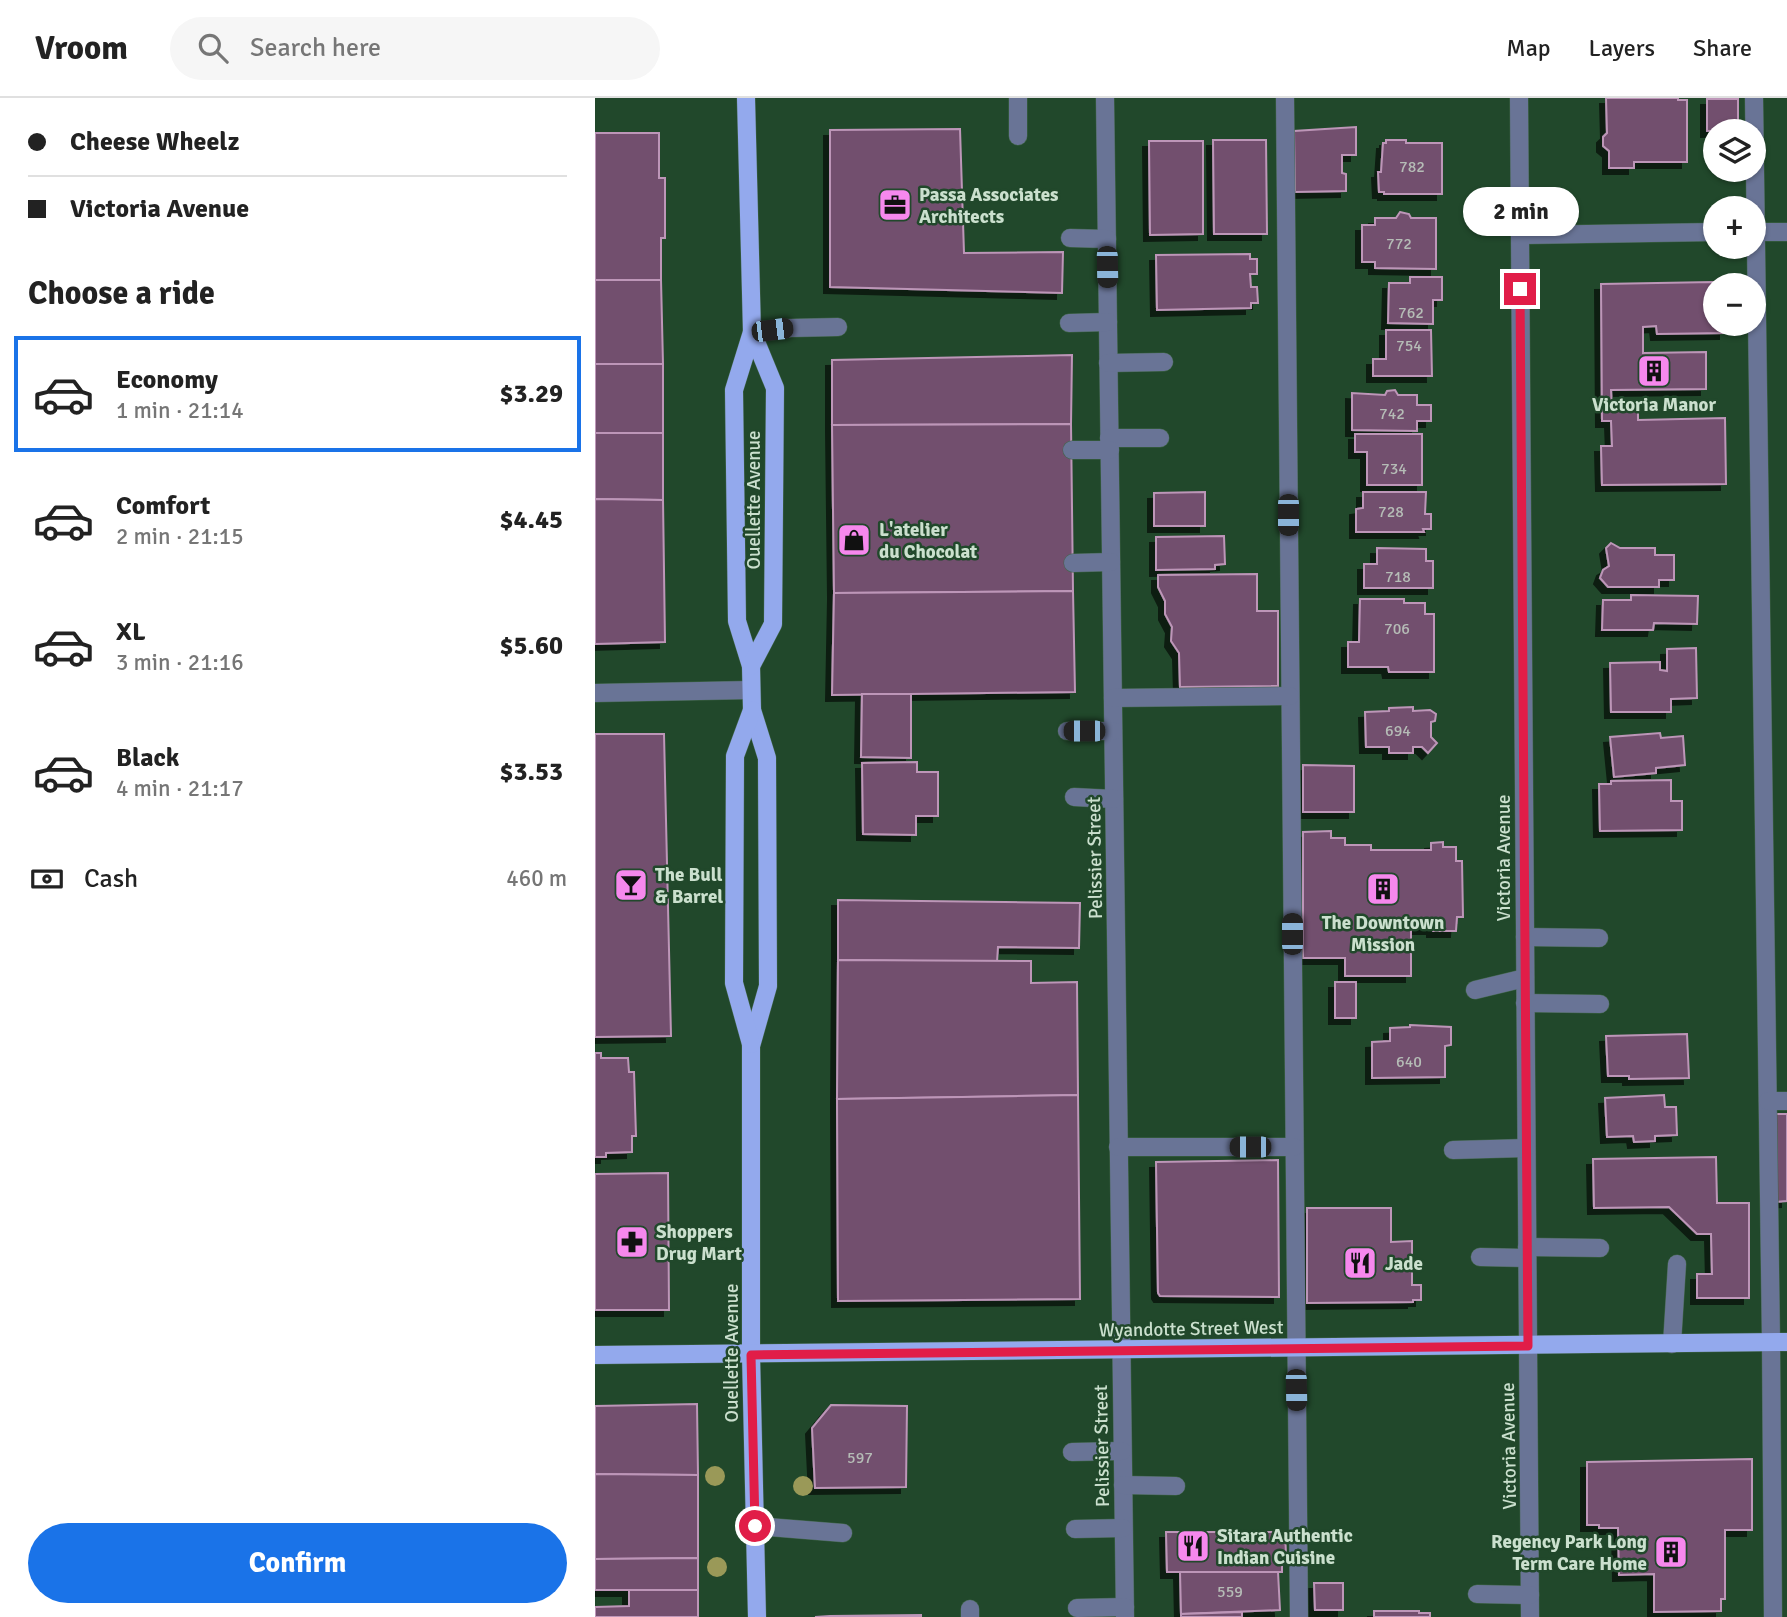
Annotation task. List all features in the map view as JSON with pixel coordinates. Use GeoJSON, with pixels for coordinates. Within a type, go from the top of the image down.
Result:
{"type":"FeatureCollection","features":[{"type":"Feature","properties":{"kind":"main road","name":"Ouellette Avenue"},"geometry":{"type":"LineString","coordinates":[[746,98],[752,332],[734,390],[737,621],[751,666],[752,710],[767,758],[768,986],[751,1046]]}},
{"type":"Feature","properties":{"kind":"main road","name":"Ouellette Avenue"},"geometry":{"type":"LineString","coordinates":[[751,666],[773,624],[775,402],[775,388],[752,332]]}},
{"type":"Feature","properties":{"kind":"main road","name":"Ouellette Avenue"},"geometry":{"type":"LineString","coordinates":[[752,710],[735,756],[734,983],[751,1046],[751,1355],[757,1617]]}},
{"type":"Feature","properties":{"kind":"main road","name":"Wyandotte Street West"},"geometry":{"type":"LineString","coordinates":[[595,1355],[1779,1342]]}},
{"type":"Feature","properties":{"kind":"street"},"geometry":{"type":"LineString","coordinates":[[1018,98],[1018,136]]}},
{"type":"Feature","properties":{"kind":"street","name":"Pelissier Street"},"geometry":{"type":"LineString","coordinates":[[1105,98],[1125,1612]]}},
{"type":"Feature","properties":{"kind":"street"},"geometry":{"type":"LineString","coordinates":[[1285,98],[1299,1617]]}},
{"type":"Feature","properties":{"kind":"street","name":"Victoria Avenue"},"geometry":{"type":"LineString","coordinates":[[1519,98],[1530,1617]]}},
{"type":"Feature","properties":{"kind":"street"},"geometry":{"type":"LineString","coordinates":[[1754,98],[1754,196]]}},
{"type":"Feature","properties":{"kind":"street"},"geometry":{"type":"LineString","coordinates":[[1520,235],[1703,232]]}},
{"type":"Feature","properties":{"kind":"street"},"geometry":{"type":"LineString","coordinates":[[1766,232],[1787,232]]}},
{"type":"Feature","properties":{"kind":"street"},"geometry":{"type":"LineString","coordinates":[[1070,238],[1107,239]]}},
{"type":"Feature","properties":{"kind":"street"},"geometry":{"type":"LineString","coordinates":[[1754,259],[1768,1101],[1779,1342],[1773,1617]]}},
{"type":"Feature","properties":{"kind":"street"},"geometry":{"type":"LineString","coordinates":[[1069,323],[1108,322]]}},
{"type":"Feature","properties":{"kind":"street"},"geometry":{"type":"LineString","coordinates":[[752,332],[838,327]]}},
{"type":"Feature","properties":{"kind":"street"},"geometry":{"type":"LineString","coordinates":[[1108,363],[1164,362]]}},
{"type":"Feature","properties":{"kind":"street"},"geometry":{"type":"LineString","coordinates":[[1072,450],[1160,438]]}},
{"type":"Feature","properties":{"kind":"street"},"geometry":{"type":"LineString","coordinates":[[1073,563],[1111,562]]}},
{"type":"Feature","properties":{"kind":"street"},"geometry":{"type":"LineString","coordinates":[[595,693],[751,690]]}},
{"type":"Feature","properties":{"kind":"street"},"geometry":{"type":"LineString","coordinates":[[1113,698],[1290,696]]}},
{"type":"Feature","properties":{"kind":"street"},"geometry":{"type":"LineString","coordinates":[[1067,731],[1113,731]]}},
{"type":"Feature","properties":{"kind":"street"},"geometry":{"type":"LineString","coordinates":[[1074,797],[1114,799]]}},
{"type":"Feature","properties":{"kind":"street"},"geometry":{"type":"LineString","coordinates":[[1525,937],[1599,938]]}},
{"type":"Feature","properties":{"kind":"street"},"geometry":{"type":"LineString","coordinates":[[1475,990],[1525,978]]}},
{"type":"Feature","properties":{"kind":"street"},"geometry":{"type":"LineString","coordinates":[[1525,1003],[1600,1004]]}},
{"type":"Feature","properties":{"kind":"street"},"geometry":{"type":"LineString","coordinates":[[1768,1101],[1787,1101]]}},
{"type":"Feature","properties":{"kind":"street"},"geometry":{"type":"LineString","coordinates":[[1118,1147],[1294,1147]]}},
{"type":"Feature","properties":{"kind":"street"},"geometry":{"type":"LineString","coordinates":[[1453,1150],[1526,1148]]}},
{"type":"Feature","properties":{"kind":"street"},"geometry":{"type":"LineString","coordinates":[[1480,1257],[1600,1248]]}},
{"type":"Feature","properties":{"kind":"street"},"geometry":{"type":"LineString","coordinates":[[1672,1344],[1677,1264]]}},
{"type":"Feature","properties":{"kind":"street"},"geometry":{"type":"LineString","coordinates":[[1072,1452],[1122,1451]]}},
{"type":"Feature","properties":{"kind":"street"},"geometry":{"type":"LineString","coordinates":[[1123,1485],[1177,1486]]}},
{"type":"Feature","properties":{"kind":"street"},"geometry":{"type":"LineString","coordinates":[[755,1526],[843,1533]]}},
{"type":"Feature","properties":{"kind":"street"},"geometry":{"type":"LineString","coordinates":[[1075,1529],[1123,1528]]}},
{"type":"Feature","properties":{"kind":"street"},"geometry":{"type":"LineString","coordinates":[[1477,1594],[1530,1595]]}},
{"type":"Feature","properties":{"kind":"street"},"geometry":{"type":"LineString","coordinates":[[1077,1608],[1125,1612]]}},
{"type":"Feature","properties":{"kind":"building"},"geometry":{"type":"Polygon","coordinates":[[[1606,98],[1687,100],[1687,162],[1634,162],[1634,168],[1609,168],[1609,151],[1603,146],[1603,137],[1607,133],[1606,98]]]}},
{"type":"Feature","properties":{"kind":"building"},"geometry":{"type":"Polygon","coordinates":[[[1707,99],[1738,99],[1738,119],[1707,119],[1707,99]]]}},
{"type":"Feature","properties":{"kind":"building"},"geometry":{"type":"Polygon","coordinates":[[[1356,127],[1356,155],[1342,155],[1346,191],[1295,192],[1294,131],[1356,127]]]}},
{"type":"Feature","properties":{"kind":"building"},"geometry":{"type":"Polygon","coordinates":[[[960,129],[964,253],[1063,252],[1062,293],[830,287],[830,130],[960,129]]]}},
{"type":"Feature","properties":{"kind":"building"},"geometry":{"type":"Polygon","coordinates":[[[595,133],[659,133],[659,178],[665,178],[665,238],[661,238],[661,280],[595,280],[595,133]]]}},
{"type":"Feature","properties":{"kind":"building"},"geometry":{"type":"Polygon","coordinates":[[[1213,140],[1266,140],[1267,234],[1214,234],[1213,140]]]}},
{"type":"Feature","properties":{"kind":"building"},"geometry":{"type":"Polygon","coordinates":[[[1386,140],[1442,143],[1442,194],[1379,192],[1378,172],[1381,172],[1383,143],[1386,143],[1386,140]]]}},
{"type":"Feature","properties":{"kind":"building"},"geometry":{"type":"Polygon","coordinates":[[[1149,141],[1203,141],[1203,234],[1150,235],[1149,141]]]}},
{"type":"Feature","properties":{"kind":"building"},"geometry":{"type":"Polygon","coordinates":[[[1400,212],[1409,214],[1411,218],[1436,218],[1436,269],[1375,268],[1375,262],[1362,262],[1362,225],[1375,225],[1375,218],[1396,218],[1400,212]]]}},
{"type":"Feature","properties":{"kind":"building"},"geometry":{"type":"Polygon","coordinates":[[[1250,254],[1250,259],[1257,259],[1257,274],[1250,274],[1251,287],[1257,287],[1258,303],[1251,303],[1251,308],[1157,310],[1156,255],[1250,254]]]}},
{"type":"Feature","properties":{"kind":"building"},"geometry":{"type":"Polygon","coordinates":[[[1410,277],[1442,277],[1442,300],[1433,300],[1433,324],[1388,323],[1389,283],[1410,283],[1410,277]]]}},
{"type":"Feature","properties":{"kind":"building"},"geometry":{"type":"Polygon","coordinates":[[[595,280],[661,280],[663,364],[595,364],[595,280]]]}},
{"type":"Feature","properties":{"kind":"building","name":"Victoria Manor"},"geometry":{"type":"Polygon","coordinates":[[[1703,282],[1703,333],[1657,334],[1656,326],[1643,327],[1643,353],[1706,352],[1706,389],[1611,390],[1612,409],[1638,409],[1638,420],[1725,418],[1726,484],[1602,485],[1601,446],[1612,446],[1611,421],[1602,421],[1601,284],[1703,282]]]}},
{"type":"Feature","properties":{"kind":"building"},"geometry":{"type":"Polygon","coordinates":[[[1386,330],[1431,330],[1432,376],[1373,376],[1373,359],[1386,359],[1386,330]]]}},
{"type":"Feature","properties":{"kind":"building"},"geometry":{"type":"Polygon","coordinates":[[[1072,355],[1071,424],[832,425],[832,360],[1072,355]]]}},
{"type":"Feature","properties":{"kind":"building"},"geometry":{"type":"Polygon","coordinates":[[[595,364],[663,364],[663,433],[595,433],[595,364]]]}},
{"type":"Feature","properties":{"kind":"building"},"geometry":{"type":"Polygon","coordinates":[[[1395,390],[1398,395],[1417,395],[1417,405],[1431,405],[1431,421],[1417,421],[1417,431],[1352,430],[1352,393],[1385,395],[1387,391],[1395,390]]]}},
{"type":"Feature","properties":{"kind":"building"},"geometry":{"type":"Polygon","coordinates":[[[1071,424],[1073,591],[834,593],[832,425],[1071,424]]]}},
{"type":"Feature","properties":{"kind":"building"},"geometry":{"type":"Polygon","coordinates":[[[595,433],[663,433],[663,500],[595,499],[595,433]]]}},
{"type":"Feature","properties":{"kind":"building"},"geometry":{"type":"Polygon","coordinates":[[[1355,434],[1422,434],[1422,485],[1367,485],[1367,452],[1355,452],[1355,434]]]}},
{"type":"Feature","properties":{"kind":"building"},"geometry":{"type":"Polygon","coordinates":[[[1205,492],[1205,526],[1154,526],[1154,493],[1205,492]]]}},
{"type":"Feature","properties":{"kind":"building"},"geometry":{"type":"Polygon","coordinates":[[[1363,492],[1426,492],[1425,514],[1431,514],[1431,529],[1423,529],[1424,532],[1356,532],[1356,509],[1363,508],[1363,492]]]}},
{"type":"Feature","properties":{"kind":"building"},"geometry":{"type":"Polygon","coordinates":[[[595,499],[663,500],[665,642],[595,644],[595,499]]]}},
{"type":"Feature","properties":{"kind":"building"},"geometry":{"type":"Polygon","coordinates":[[[1224,536],[1225,564],[1215,565],[1215,569],[1156,570],[1156,537],[1224,536]]]}},
{"type":"Feature","properties":{"kind":"building"},"geometry":{"type":"Polygon","coordinates":[[[1611,543],[1620,548],[1655,548],[1655,555],[1674,555],[1674,580],[1659,580],[1659,587],[1608,587],[1600,578],[1603,570],[1609,566],[1606,548],[1611,543]]]}},
{"type":"Feature","properties":{"kind":"building"},"geometry":{"type":"Polygon","coordinates":[[[1377,548],[1426,549],[1426,561],[1433,561],[1433,588],[1364,588],[1364,564],[1377,564],[1377,548]]]}},
{"type":"Feature","properties":{"kind":"building"},"geometry":{"type":"Polygon","coordinates":[[[1257,574],[1257,611],[1278,611],[1278,686],[1180,687],[1179,653],[1171,641],[1172,627],[1165,614],[1165,601],[1158,587],[1158,575],[1257,574]]]}},
{"type":"Feature","properties":{"kind":"building"},"geometry":{"type":"Polygon","coordinates":[[[1073,591],[1075,692],[832,695],[834,593],[1073,591]]]}},
{"type":"Feature","properties":{"kind":"building"},"geometry":{"type":"Polygon","coordinates":[[[1631,595],[1698,596],[1697,624],[1654,623],[1653,630],[1602,630],[1603,600],[1631,600],[1631,595]]]}},
{"type":"Feature","properties":{"kind":"building"},"geometry":{"type":"Polygon","coordinates":[[[1360,599],[1404,599],[1404,603],[1425,603],[1425,614],[1434,614],[1434,672],[1389,672],[1388,667],[1348,667],[1348,642],[1359,642],[1360,599]]]}},
{"type":"Feature","properties":{"kind":"building"},"geometry":{"type":"Polygon","coordinates":[[[1696,648],[1697,698],[1671,699],[1671,712],[1611,712],[1610,663],[1660,662],[1660,670],[1667,671],[1667,649],[1696,648]]]}},
{"type":"Feature","properties":{"kind":"building"},"geometry":{"type":"Polygon","coordinates":[[[862,694],[911,694],[911,758],[861,757],[862,694]]]}},
{"type":"Feature","properties":{"kind":"building"},"geometry":{"type":"Polygon","coordinates":[[[1413,707],[1413,711],[1430,710],[1436,714],[1435,721],[1431,722],[1431,737],[1437,743],[1428,753],[1422,747],[1413,747],[1413,753],[1389,753],[1389,747],[1366,747],[1365,712],[1413,707]]]}},
{"type":"Feature","properties":{"kind":"building"},"geometry":{"type":"Polygon","coordinates":[[[1660,733],[1661,738],[1683,736],[1685,765],[1656,768],[1656,773],[1614,777],[1610,737],[1660,733]]]}},
{"type":"Feature","properties":{"kind":"building","name":"The Bull & Barrel"},"geometry":{"type":"Polygon","coordinates":[[[595,734],[664,734],[671,1036],[595,1037],[595,734]]]}},
{"type":"Feature","properties":{"kind":"building"},"geometry":{"type":"Polygon","coordinates":[[[917,762],[917,772],[938,772],[938,816],[916,816],[916,835],[863,834],[862,763],[917,762]]]}},
{"type":"Feature","properties":{"kind":"building"},"geometry":{"type":"Polygon","coordinates":[[[1303,765],[1354,766],[1354,812],[1303,812],[1303,765]]]}},
{"type":"Feature","properties":{"kind":"building"},"geometry":{"type":"Polygon","coordinates":[[[1671,780],[1671,801],[1682,801],[1682,830],[1600,831],[1599,784],[1611,784],[1611,781],[1671,780]]]}},
{"type":"Feature","properties":{"kind":"building","name":"The Downtown Mission"},"geometry":{"type":"Polygon","coordinates":[[[1331,831],[1331,838],[1345,838],[1345,845],[1371,845],[1371,850],[1431,850],[1431,843],[1443,842],[1443,847],[1456,847],[1456,861],[1462,861],[1463,917],[1457,917],[1456,931],[1411,928],[1411,976],[1345,976],[1345,958],[1303,958],[1303,832],[1331,831]]]}},
{"type":"Feature","properties":{"kind":"building"},"geometry":{"type":"Polygon","coordinates":[[[838,900],[1080,903],[1079,948],[998,947],[997,962],[838,960],[838,900]]]}},
{"type":"Feature","properties":{"kind":"building"},"geometry":{"type":"Polygon","coordinates":[[[838,960],[1031,961],[1031,983],[1077,982],[1078,1095],[837,1099],[838,960]]]}},
{"type":"Feature","properties":{"kind":"building"},"geometry":{"type":"Polygon","coordinates":[[[1335,982],[1356,982],[1356,1018],[1335,1018],[1335,982]]]}},
{"type":"Feature","properties":{"kind":"building"},"geometry":{"type":"Polygon","coordinates":[[[1410,1025],[1451,1027],[1451,1045],[1445,1046],[1445,1077],[1372,1078],[1372,1042],[1390,1041],[1390,1028],[1410,1025]]]}},
{"type":"Feature","properties":{"kind":"building"},"geometry":{"type":"Polygon","coordinates":[[[1687,1034],[1689,1078],[1629,1079],[1629,1076],[1608,1076],[1606,1036],[1687,1034]]]}},
{"type":"Feature","properties":{"kind":"building"},"geometry":{"type":"Polygon","coordinates":[[[595,1053],[601,1053],[601,1058],[628,1058],[629,1072],[634,1072],[636,1136],[632,1136],[632,1152],[606,1153],[606,1157],[595,1157],[595,1053]]]}},
{"type":"Feature","properties":{"kind":"building"},"geometry":{"type":"Polygon","coordinates":[[[1078,1095],[1080,1299],[838,1301],[837,1099],[1078,1095]]]}},
{"type":"Feature","properties":{"kind":"building"},"geometry":{"type":"Polygon","coordinates":[[[1664,1095],[1665,1107],[1676,1107],[1677,1135],[1655,1136],[1655,1141],[1634,1142],[1633,1136],[1607,1137],[1605,1098],[1664,1095]]]}},
{"type":"Feature","properties":{"kind":"building"},"geometry":{"type":"Polygon","coordinates":[[[1774,1114],[1787,1114],[1787,1201],[1775,1202],[1774,1114]]]}},
{"type":"Feature","properties":{"kind":"building"},"geometry":{"type":"Polygon","coordinates":[[[1716,1157],[1717,1203],[1749,1203],[1749,1298],[1697,1298],[1697,1274],[1712,1274],[1711,1234],[1697,1234],[1669,1207],[1594,1208],[1593,1159],[1716,1157]]]}},
{"type":"Feature","properties":{"kind":"building"},"geometry":{"type":"Polygon","coordinates":[[[1278,1160],[1279,1297],[1160,1296],[1156,1162],[1278,1160]]]}},
{"type":"Feature","properties":{"kind":"building","name":"Shoppers Drug Mart"},"geometry":{"type":"Polygon","coordinates":[[[668,1173],[669,1310],[595,1310],[595,1174],[668,1173]]]}},
{"type":"Feature","properties":{"kind":"building","name":"Jade"},"geometry":{"type":"Polygon","coordinates":[[[1307,1208],[1391,1208],[1391,1242],[1412,1241],[1412,1285],[1421,1285],[1421,1300],[1307,1303],[1307,1208]]]}},
{"type":"Feature","properties":{"kind":"building"},"geometry":{"type":"Polygon","coordinates":[[[697,1404],[698,1475],[595,1474],[595,1406],[697,1404]]]}},
{"type":"Feature","properties":{"kind":"building"},"geometry":{"type":"Polygon","coordinates":[[[831,1405],[907,1406],[906,1487],[815,1488],[812,1428],[831,1405]]]}},
{"type":"Feature","properties":{"kind":"building","name":"Regency Park Long Term Care Home"},"geometry":{"type":"Polygon","coordinates":[[[1752,1459],[1752,1530],[1725,1530],[1725,1599],[1721,1599],[1721,1611],[1654,1612],[1654,1574],[1619,1575],[1618,1528],[1587,1525],[1587,1462],[1752,1459]]]}},
{"type":"Feature","properties":{"kind":"building"},"geometry":{"type":"Polygon","coordinates":[[[595,1474],[698,1475],[698,1558],[595,1559],[595,1474]]]}},
{"type":"Feature","properties":{"kind":"building"},"geometry":{"type":"Polygon","coordinates":[[[1166,1532],[1285,1532],[1286,1554],[1282,1554],[1282,1572],[1167,1572],[1166,1532]]]}},
{"type":"Feature","properties":{"kind":"building"},"geometry":{"type":"Polygon","coordinates":[[[698,1558],[698,1590],[595,1590],[595,1559],[698,1558]]]}},
{"type":"Feature","properties":{"kind":"building"},"geometry":{"type":"Polygon","coordinates":[[[1180,1572],[1278,1572],[1280,1610],[1181,1614],[1180,1572]]]}},
{"type":"Feature","properties":{"kind":"building"},"geometry":{"type":"Polygon","coordinates":[[[1314,1583],[1343,1583],[1343,1610],[1315,1610],[1314,1583]]]}},
{"type":"Feature","properties":{"kind":"building"},"geometry":{"type":"Polygon","coordinates":[[[629,1590],[698,1590],[698,1617],[595,1617],[595,1607],[629,1606],[629,1590]]]}},
{"type":"Feature","properties":{"kind":"building"},"geometry":{"type":"Polygon","coordinates":[[[1374,1611],[1419,1611],[1430,1613],[1430,1617],[1374,1617],[1374,1611]]]}},
{"type":"Feature","properties":{"kind":"building"},"geometry":{"type":"Polygon","coordinates":[[[1242,1612],[1242,1617],[1181,1617],[1181,1614],[1242,1612]]]}},
{"type":"Feature","properties":{"kind":"building"},"geometry":{"type":"Polygon","coordinates":[[[830,1616],[921,1617],[815,1617],[830,1616]]]}},
{"type":"Feature","properties":{"kind":"place","name":"Passa Associates Architects"},"geometry":{"type":"Point","coordinates":[895,205]}},
{"type":"Feature","properties":{"kind":"place","name":"Victoria Manor"},"geometry":{"type":"Point","coordinates":[1654,371]}},
{"type":"Feature","properties":{"kind":"place","name":"L'atelier du Chocolat"},"geometry":{"type":"Point","coordinates":[854,540]}},
{"type":"Feature","properties":{"kind":"place","name":"The Bull & Barrel"},"geometry":{"type":"Point","coordinates":[631,885]}},
{"type":"Feature","properties":{"kind":"place","name":"The Downtown Mission"},"geometry":{"type":"Point","coordinates":[1383,889]}},
{"type":"Feature","properties":{"kind":"place","name":"Shoppers Drug Mart"},"geometry":{"type":"Point","coordinates":[632,1242]}},
{"type":"Feature","properties":{"kind":"place","name":"Jade"},"geometry":{"type":"Point","coordinates":[1360,1263]}},
{"type":"Feature","properties":{"kind":"place","name":"Sitara Authentic Indian Cuisine"},"geometry":{"type":"Point","coordinates":[1193,1546]}},
{"type":"Feature","properties":{"kind":"place","name":"Regency Park Long Term Care Home"},"geometry":{"type":"Point","coordinates":[1671,1552]}},
{"type":"Feature","properties":{"kind":"route"},"geometry":{"type":"LineString","coordinates":[[755,1526],[751,1355],[1528,1346],[1520,289]]}}]}
